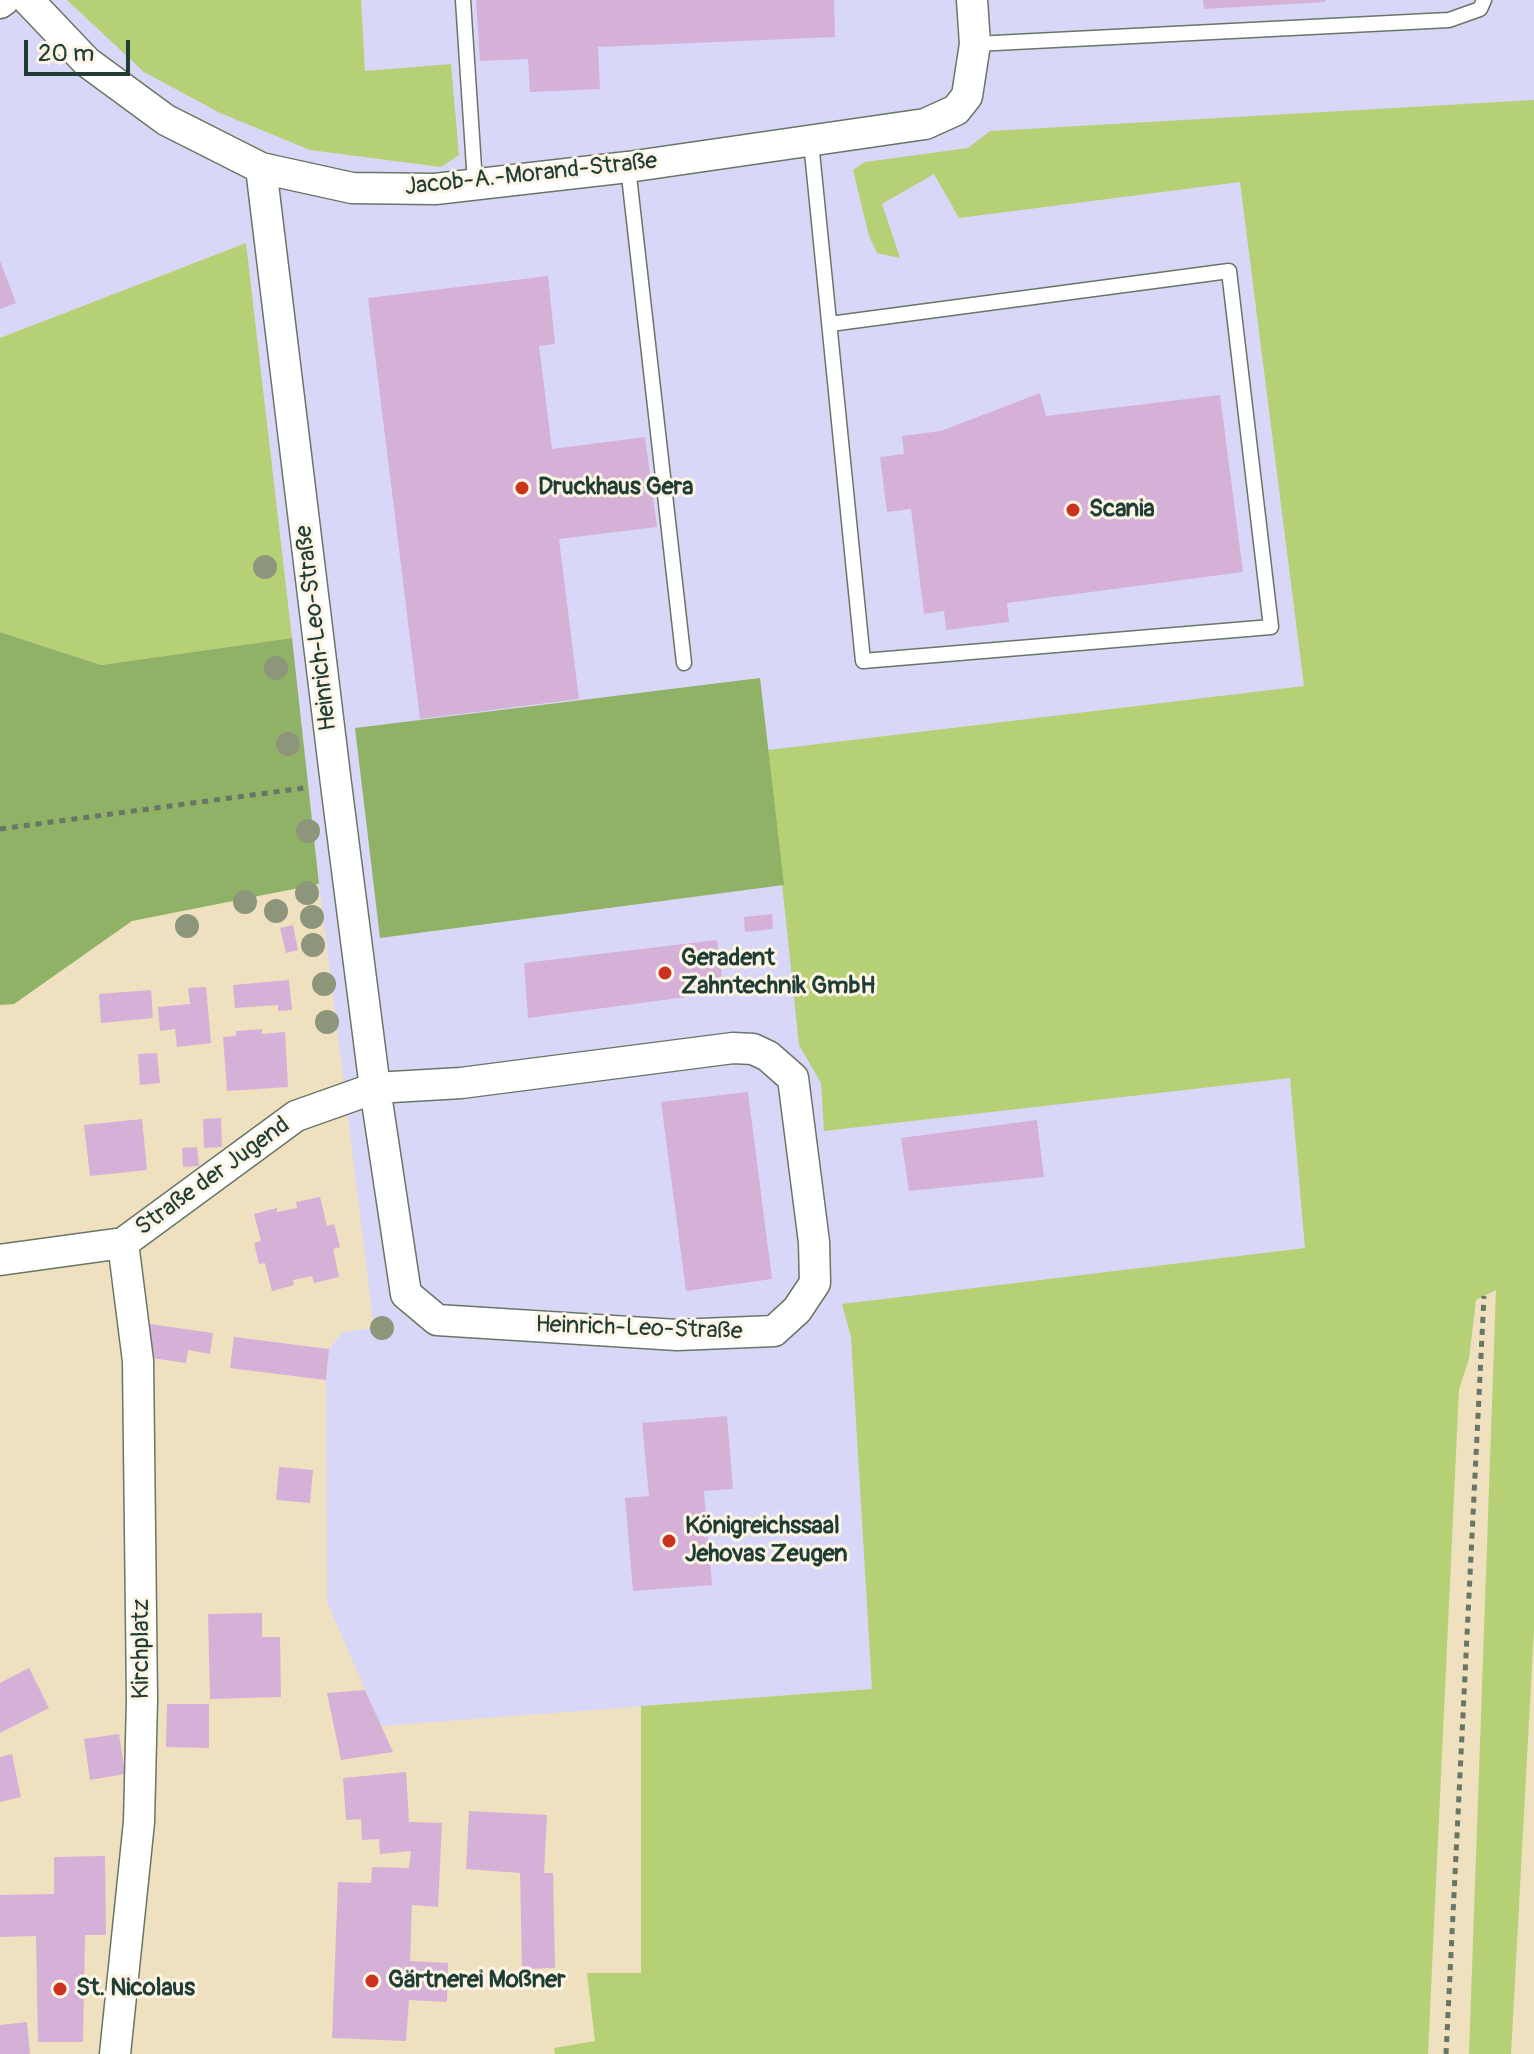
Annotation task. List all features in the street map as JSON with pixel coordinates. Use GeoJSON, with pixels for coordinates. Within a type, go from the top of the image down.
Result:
{"type":"FeatureCollection","features":[{"type":"Feature","properties":{"kind":"street","name":"Jacob-A.-Morand-Straße"},"geometry":{"type":"LineString","coordinates":[[28,0],[87,62],[166,120],[261,168],[352,188],[435,189],[628,167],[925,124],[956,110],[967,96],[975,44]]}},
{"type":"Feature","properties":{"kind":"street"},"geometry":{"type":"LineString","coordinates":[[972,0],[975,44]]}},
{"type":"Feature","properties":{"kind":"street","name":"Heinrich-Leo-Straße"},"geometry":{"type":"LineString","coordinates":[[261,168],[375,1088],[406,1294],[437,1320],[677,1335],[774,1331],[797,1310],[815,1283],[814,1242],[793,1078],[768,1056],[753,1049],[733,1048],[461,1083],[375,1088]]}},
{"type":"Feature","properties":{"kind":"street","name":"Straße der Jugend"},"geometry":{"type":"LineString","coordinates":[[0,1260],[123,1243],[296,1116],[375,1088]]}},
{"type":"Feature","properties":{"kind":"street","name":"Kirchplatz"},"geometry":{"type":"LineString","coordinates":[[115,2054],[139,1822],[142,1700],[138,1361],[123,1243]]}},
{"type":"Feature","properties":{"kind":"lane"},"geometry":{"type":"LineString","coordinates":[[463,0],[475,183]]}},
{"type":"Feature","properties":{"kind":"lane"},"geometry":{"type":"LineString","coordinates":[[975,44],[1449,20],[1480,9],[1484,0]]}},
{"type":"Feature","properties":{"kind":"lane"},"geometry":{"type":"LineString","coordinates":[[811,142],[863,661],[1271,627],[1229,271],[830,324]]}},
{"type":"Feature","properties":{"kind":"lane"},"geometry":{"type":"LineString","coordinates":[[628,167],[684,663]]}},
{"type":"Feature","properties":{"kind":"path"},"geometry":{"type":"LineString","coordinates":[[0,829],[336,784]]}},
{"type":"Feature","properties":{"kind":"path"},"geometry":{"type":"LineString","coordinates":[[1446,2054],[1484,1296]]}},
{"type":"Feature","properties":{"kind":"shaded area"},"geometry":{"type":"Polygon","coordinates":[[[0,0],[1534,0],[1534,876],[1497,1290],[1476,1300],[1469,1359],[855,1383],[872,1689],[381,1726],[327,1602],[326,1380],[329,1349],[343,1332],[374,1328],[319,884],[246,243],[0,338],[0,0]]]}},
{"type":"Feature","properties":{"kind":"green space"},"geometry":{"type":"Polygon","coordinates":[[[67,0],[361,0],[365,71],[451,64],[459,155],[441,167],[310,150],[220,113],[144,72],[67,0]]]}},
{"type":"Feature","properties":{"kind":"green space"},"geometry":{"type":"Polygon","coordinates":[[[1534,100],[1534,1628],[1511,2054],[1469,2054],[1496,1290],[1476,1300],[1469,1359],[1459,1389],[1428,2054],[555,2054],[554,2048],[595,2041],[587,1973],[641,1973],[641,1706],[872,1689],[851,1337],[842,1304],[1305,1248],[1290,1078],[824,1131],[821,1083],[799,1045],[768,750],[1304,686],[1240,182],[959,218],[934,174],[882,204],[900,258],[877,253],[869,236],[853,170],[865,162],[968,148],[990,131],[1534,100]]]}},
{"type":"Feature","properties":{"kind":"green space"},"geometry":{"type":"Polygon","coordinates":[[[246,243],[292,638],[101,665],[0,632],[0,338],[246,243]]]}},
{"type":"Feature","properties":{"kind":"green space"},"geometry":{"type":"Polygon","coordinates":[[[0,632],[101,665],[292,638],[319,884],[132,921],[14,1004],[0,1005],[0,632]]]}},
{"type":"Feature","properties":{"kind":"green space"},"geometry":{"type":"Polygon","coordinates":[[[760,678],[784,885],[380,938],[355,728],[760,678]]]}},
{"type":"Feature","properties":{"kind":"building"},"geometry":{"type":"Polygon","coordinates":[[[476,0],[834,0],[835,37],[598,47],[600,89],[530,92],[528,59],[480,61],[476,0]]]}},
{"type":"Feature","properties":{"kind":"building"},"geometry":{"type":"Polygon","coordinates":[[[1203,0],[1325,0],[1325,2],[1204,9],[1203,0]]]}},
{"type":"Feature","properties":{"kind":"building"},"geometry":{"type":"Polygon","coordinates":[[[0,261],[16,303],[0,309],[0,261]]]}},
{"type":"Feature","properties":{"kind":"building","name":"Druckhaus Gera"},"geometry":{"type":"Polygon","coordinates":[[[548,276],[555,344],[539,346],[552,449],[645,437],[657,527],[559,539],[579,699],[420,719],[368,298],[548,276]]]}},
{"type":"Feature","properties":{"kind":"building","name":"Scania"},"geometry":{"type":"Polygon","coordinates":[[[1040,393],[1046,416],[1220,395],[1243,572],[1007,603],[1009,622],[946,630],[944,611],[924,614],[911,509],[887,512],[880,457],[904,454],[902,436],[941,431],[1040,393]]]}},
{"type":"Feature","properties":{"kind":"building"},"geometry":{"type":"Polygon","coordinates":[[[772,914],[773,929],[745,932],[744,917],[772,914]]]}},
{"type":"Feature","properties":{"kind":"building"},"geometry":{"type":"Polygon","coordinates":[[[293,925],[298,950],[286,953],[280,928],[293,925]]]}},
{"type":"Feature","properties":{"kind":"building"},"geometry":{"type":"Polygon","coordinates":[[[717,940],[724,992],[528,1018],[524,963],[717,940]]]}},
{"type":"Feature","properties":{"kind":"building"},"geometry":{"type":"Polygon","coordinates":[[[289,980],[292,1010],[278,1011],[278,1005],[235,1008],[233,985],[289,980]]]}},
{"type":"Feature","properties":{"kind":"building"},"geometry":{"type":"Polygon","coordinates":[[[206,987],[211,1043],[177,1047],[175,1029],[160,1031],[158,1007],[190,1004],[188,988],[206,987]]]}},
{"type":"Feature","properties":{"kind":"building"},"geometry":{"type":"Polygon","coordinates":[[[151,990],[153,1018],[101,1023],[99,994],[151,990]]]}},
{"type":"Feature","properties":{"kind":"building"},"geometry":{"type":"Polygon","coordinates":[[[262,1029],[262,1034],[285,1032],[288,1087],[227,1091],[223,1037],[236,1036],[236,1031],[262,1029]]]}},
{"type":"Feature","properties":{"kind":"building"},"geometry":{"type":"Polygon","coordinates":[[[157,1053],[160,1083],[140,1085],[138,1054],[157,1053]]]}},
{"type":"Feature","properties":{"kind":"building"},"geometry":{"type":"Polygon","coordinates":[[[748,1092],[772,1279],[686,1291],[661,1102],[748,1092]]]}},
{"type":"Feature","properties":{"kind":"building"},"geometry":{"type":"Polygon","coordinates":[[[221,1118],[222,1147],[204,1148],[203,1119],[221,1118]]]}},
{"type":"Feature","properties":{"kind":"building"},"geometry":{"type":"Polygon","coordinates":[[[142,1119],[147,1170],[90,1176],[84,1125],[142,1119]]]}},
{"type":"Feature","properties":{"kind":"building"},"geometry":{"type":"Polygon","coordinates":[[[1037,1120],[1044,1177],[909,1191],[901,1138],[1037,1120]]]}},
{"type":"Feature","properties":{"kind":"building"},"geometry":{"type":"Polygon","coordinates":[[[197,1147],[199,1166],[183,1167],[182,1148],[197,1147]]]}},
{"type":"Feature","properties":{"kind":"building"},"geometry":{"type":"Polygon","coordinates":[[[320,1197],[327,1226],[334,1224],[340,1247],[333,1249],[339,1277],[314,1283],[312,1276],[293,1280],[294,1285],[272,1291],[265,1263],[259,1264],[254,1243],[261,1241],[254,1214],[277,1208],[277,1212],[297,1208],[296,1202],[320,1197]]]}},
{"type":"Feature","properties":{"kind":"building"},"geometry":{"type":"Polygon","coordinates":[[[150,1324],[213,1333],[210,1354],[188,1350],[186,1363],[145,1357],[150,1324]]]}},
{"type":"Feature","properties":{"kind":"building"},"geometry":{"type":"Polygon","coordinates":[[[234,1337],[329,1349],[326,1380],[230,1368],[234,1337]]]}},
{"type":"Feature","properties":{"kind":"building","name":"Königreichssaal Jehovas Zeugen"},"geometry":{"type":"Polygon","coordinates":[[[727,1416],[733,1489],[704,1491],[712,1585],[633,1591],[625,1498],[649,1496],[642,1423],[727,1416]]]}},
{"type":"Feature","properties":{"kind":"building"},"geometry":{"type":"Polygon","coordinates":[[[279,1467],[313,1470],[310,1503],[276,1500],[279,1467]]]}},
{"type":"Feature","properties":{"kind":"building"},"geometry":{"type":"Polygon","coordinates":[[[262,1613],[262,1637],[280,1637],[281,1697],[210,1699],[208,1614],[262,1613]]]}},
{"type":"Feature","properties":{"kind":"building"},"geometry":{"type":"Polygon","coordinates":[[[29,1668],[49,1708],[0,1733],[0,1683],[29,1668]]]}},
{"type":"Feature","properties":{"kind":"building"},"geometry":{"type":"Polygon","coordinates":[[[365,1690],[393,1752],[341,1760],[327,1693],[365,1690]]]}},
{"type":"Feature","properties":{"kind":"building"},"geometry":{"type":"Polygon","coordinates":[[[167,1704],[209,1704],[209,1748],[166,1747],[167,1704]]]}},
{"type":"Feature","properties":{"kind":"building"},"geometry":{"type":"Polygon","coordinates":[[[119,1734],[125,1774],[90,1780],[84,1739],[119,1734]]]}},
{"type":"Feature","properties":{"kind":"building"},"geometry":{"type":"Polygon","coordinates":[[[12,1754],[21,1797],[0,1802],[0,1757],[12,1754]]]}},
{"type":"Feature","properties":{"kind":"building"},"geometry":{"type":"Polygon","coordinates":[[[406,1772],[409,1822],[442,1823],[438,1907],[412,1905],[410,1961],[448,1963],[447,2002],[409,2000],[406,2041],[332,2038],[338,1882],[371,1883],[372,1867],[409,1868],[411,1851],[380,1854],[379,1839],[362,1840],[361,1819],[346,1820],[343,1778],[406,1772]]]}},
{"type":"Feature","properties":{"kind":"building"},"geometry":{"type":"Polygon","coordinates":[[[469,1811],[547,1815],[544,1873],[553,1873],[555,1968],[522,1969],[520,1873],[466,1869],[469,1811]]]}},
{"type":"Feature","properties":{"kind":"building"},"geometry":{"type":"Polygon","coordinates":[[[105,1856],[106,1935],[85,1935],[83,2042],[38,2042],[36,1936],[0,1937],[0,1895],[54,1894],[54,1857],[105,1856]]]}},
{"type":"Feature","properties":{"kind":"building"},"geometry":{"type":"Polygon","coordinates":[[[27,2022],[30,2054],[0,2054],[0,2025],[27,2022]]]}},
{"type":"Feature","properties":{"kind":"place","name":"Druckhaus Gera"},"geometry":{"type":"Point","coordinates":[522,488]}},
{"type":"Feature","properties":{"kind":"place","name":"Scania"},"geometry":{"type":"Point","coordinates":[1073,510]}},
{"type":"Feature","properties":{"kind":"place","name":"Geradent Zahntechnik GmbH"},"geometry":{"type":"Point","coordinates":[665,973]}},
{"type":"Feature","properties":{"kind":"place","name":"Königreichssaal Jehovas Zeugen"},"geometry":{"type":"Point","coordinates":[669,1541]}},
{"type":"Feature","properties":{"kind":"place","name":"Gärtnerei Moßner"},"geometry":{"type":"Point","coordinates":[372,1981]}},
{"type":"Feature","properties":{"kind":"place","name":"St. Nicolaus"},"geometry":{"type":"Point","coordinates":[60,1989]}}]}
